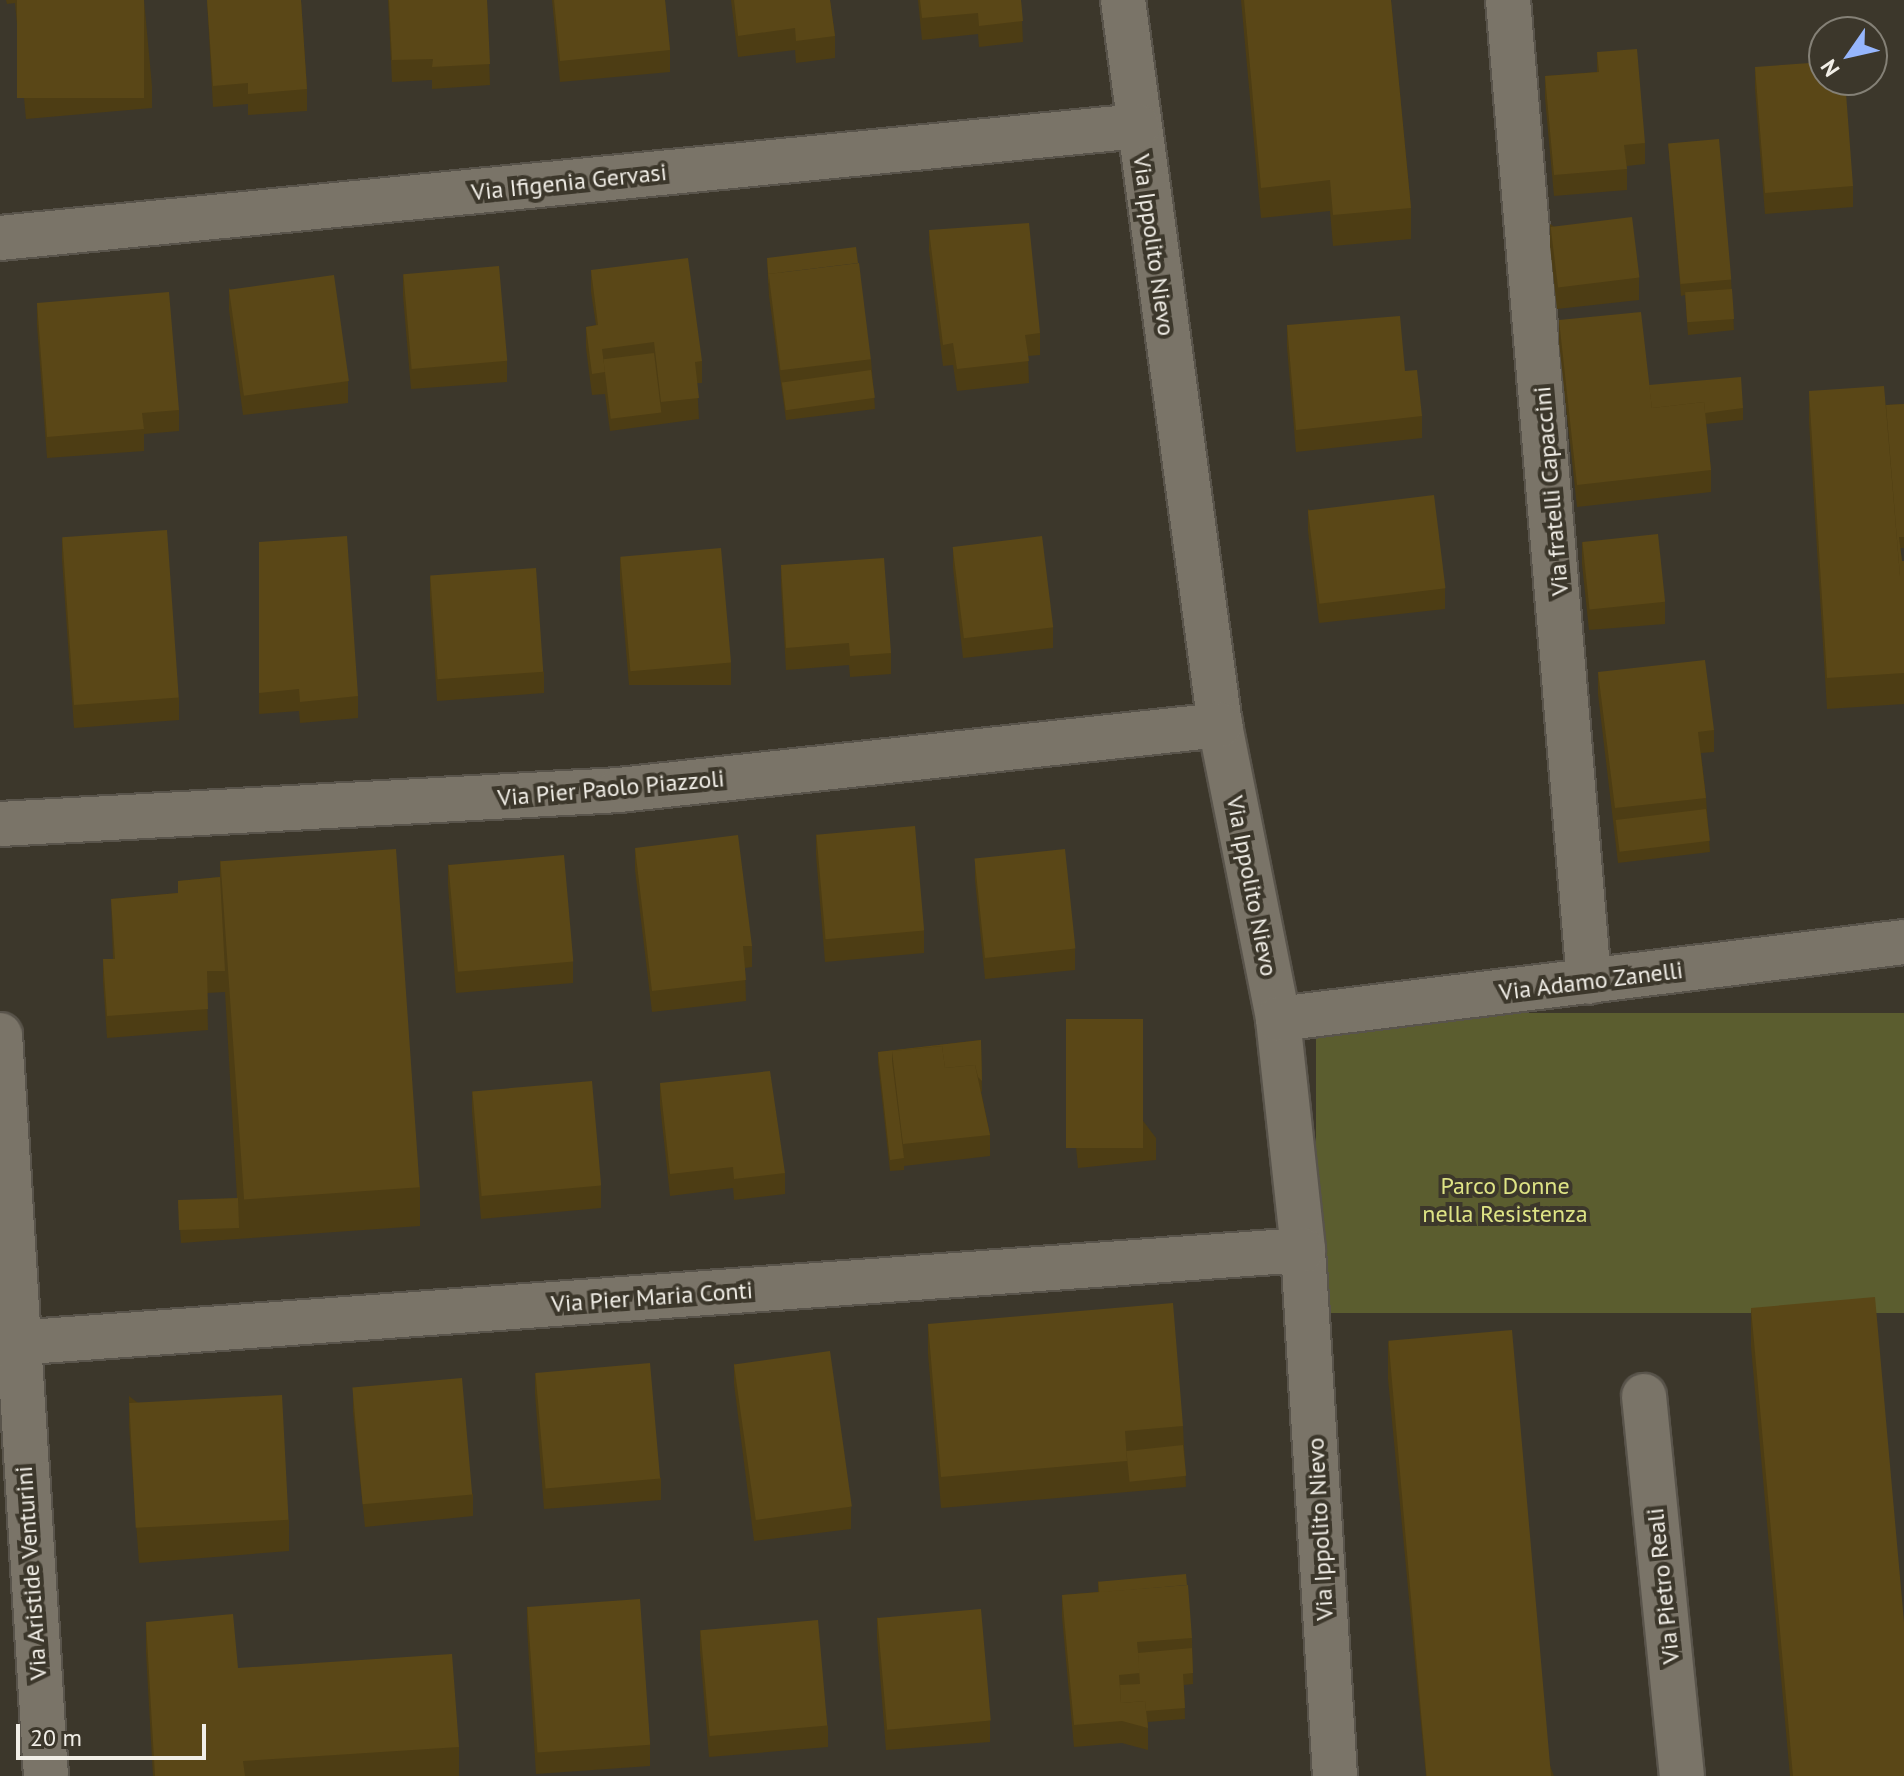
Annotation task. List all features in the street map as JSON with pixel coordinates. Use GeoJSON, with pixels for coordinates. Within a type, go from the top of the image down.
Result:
{"type":"FeatureCollection","features":[{"type":"Feature","properties":{"kind":"street","name":"Via Ippolito Nievo"},"geometry":{"type":"LineString","coordinates":[[1123,0],[1220,725],[1278,1019],[1303,1250],[1335,1776]]}},
{"type":"Feature","properties":{"kind":"street","name":"Via fratelli Capaccini"},"geometry":{"type":"LineString","coordinates":[[1508,0],[1589,982]]}},
{"type":"Feature","properties":{"kind":"street","name":"Via Ifigenia Gervasi"},"geometry":{"type":"LineString","coordinates":[[0,238],[1138,126]]}},
{"type":"Feature","properties":{"kind":"street","name":"Via Pier Paolo Piazzoli"},"geometry":{"type":"LineString","coordinates":[[0,824],[619,790],[1220,725]]}},
{"type":"Feature","properties":{"kind":"street","name":"Via Adamo Zanelli"},"geometry":{"type":"LineString","coordinates":[[1278,1019],[1904,942]]}},
{"type":"Feature","properties":{"kind":"street","name":"Via Aristide Venturini"},"geometry":{"type":"LineString","coordinates":[[0,1035],[7,1343],[46,1776]]}},
{"type":"Feature","properties":{"kind":"street","name":"Via Pier Maria Conti"},"geometry":{"type":"LineString","coordinates":[[7,1343],[1303,1250]]}},
{"type":"Feature","properties":{"kind":"street","name":"Via Pietro Reali"},"geometry":{"type":"LineString","coordinates":[[1644,1396],[1682,1776]]}},
{"type":"Feature","properties":{"kind":"green space","name":"Parco Donne nella Resistenza"},"geometry":{"type":"Polygon","coordinates":[[[1316,1013],[1904,1013],[1904,1313],[1316,1313],[1316,1013]]]}},
{"type":"Feature","properties":{"kind":"building"},"geometry":{"type":"Polygon","coordinates":[[[17,0],[144,0],[144,98],[17,98],[17,0]]]}},
{"type":"Feature","properties":{"kind":"building"},"geometry":{"type":"Polygon","coordinates":[[[207,0],[301,0],[307,89],[248,94],[248,83],[213,86],[207,0]]]}},
{"type":"Feature","properties":{"kind":"building"},"geometry":{"type":"Polygon","coordinates":[[[389,0],[487,0],[490,64],[432,67],[433,59],[392,60],[389,0]]]}},
{"type":"Feature","properties":{"kind":"building"},"geometry":{"type":"Polygon","coordinates":[[[554,0],[665,0],[670,50],[560,61],[554,0]]]}},
{"type":"Feature","properties":{"kind":"building"},"geometry":{"type":"Polygon","coordinates":[[[734,0],[830,0],[835,36],[796,41],[795,28],[738,36],[734,0]]]}},
{"type":"Feature","properties":{"kind":"building"},"geometry":{"type":"Polygon","coordinates":[[[920,0],[1021,0],[1023,21],[979,26],[978,13],[922,18],[920,0]]]}},
{"type":"Feature","properties":{"kind":"building"},"geometry":{"type":"Polygon","coordinates":[[[1244,0],[1391,0],[1411,208],[1333,215],[1330,180],[1261,188],[1244,0]]]}},
{"type":"Feature","properties":{"kind":"building"},"geometry":{"type":"Polygon","coordinates":[[[1637,49],[1645,143],[1624,145],[1627,169],[1554,175],[1545,76],[1599,72],[1597,52],[1637,49]]]}},
{"type":"Feature","properties":{"kind":"building"},"geometry":{"type":"Polygon","coordinates":[[[1808,63],[1808,96],[1846,96],[1853,186],[1765,193],[1755,67],[1808,63]]]}},
{"type":"Feature","properties":{"kind":"building"},"geometry":{"type":"Polygon","coordinates":[[[1719,139],[1731,279],[1680,284],[1668,143],[1719,139]]]}},
{"type":"Feature","properties":{"kind":"building"},"geometry":{"type":"Polygon","coordinates":[[[1632,217],[1639,278],[1558,288],[1551,227],[1632,217]]]}},
{"type":"Feature","properties":{"kind":"building"},"geometry":{"type":"Polygon","coordinates":[[[1029,223],[1040,333],[1025,335],[1029,361],[957,369],[953,343],[943,345],[929,230],[1029,223]]]}},
{"type":"Feature","properties":{"kind":"building"},"geometry":{"type":"Polygon","coordinates":[[[856,247],[858,263],[769,274],[769,285],[767,258],[856,247]]]}},
{"type":"Feature","properties":{"kind":"building"},"geometry":{"type":"Polygon","coordinates":[[[688,258],[702,361],[695,362],[699,398],[661,402],[654,342],[602,349],[605,372],[592,374],[586,327],[598,325],[591,270],[688,258]]]}},
{"type":"Feature","properties":{"kind":"building"},"geometry":{"type":"Polygon","coordinates":[[[859,263],[871,359],[780,370],[769,274],[859,263]]]}},
{"type":"Feature","properties":{"kind":"building"},"geometry":{"type":"Polygon","coordinates":[[[499,266],[507,361],[412,369],[403,274],[499,266]]]}},
{"type":"Feature","properties":{"kind":"building"},"geometry":{"type":"Polygon","coordinates":[[[334,275],[349,381],[244,396],[229,290],[334,275]]]}},
{"type":"Feature","properties":{"kind":"building"},"geometry":{"type":"Polygon","coordinates":[[[1732,289],[1734,319],[1687,322],[1685,292],[1732,289]]]}},
{"type":"Feature","properties":{"kind":"building"},"geometry":{"type":"Polygon","coordinates":[[[169,292],[179,410],[142,413],[144,429],[47,437],[37,303],[169,292]]]}},
{"type":"Feature","properties":{"kind":"building"},"geometry":{"type":"Polygon","coordinates":[[[1641,312],[1652,408],[1704,402],[1711,470],[1577,485],[1559,320],[1641,312]]]}},
{"type":"Feature","properties":{"kind":"building"},"geometry":{"type":"Polygon","coordinates":[[[1400,316],[1405,371],[1417,370],[1422,416],[1296,430],[1287,325],[1400,316]]]}},
{"type":"Feature","properties":{"kind":"building"},"geometry":{"type":"Polygon","coordinates":[[[654,353],[661,413],[611,419],[603,359],[654,353]]]}},
{"type":"Feature","properties":{"kind":"building"},"geometry":{"type":"Polygon","coordinates":[[[871,370],[875,398],[786,410],[782,383],[871,370]]]}},
{"type":"Feature","properties":{"kind":"building"},"geometry":{"type":"Polygon","coordinates":[[[1741,377],[1743,408],[1705,413],[1704,402],[1652,408],[1649,385],[1741,377]]]}},
{"type":"Feature","properties":{"kind":"building"},"geometry":{"type":"Polygon","coordinates":[[[1884,386],[1900,576],[1904,576],[1904,673],[1827,678],[1809,391],[1884,386]]]}},
{"type":"Feature","properties":{"kind":"building"},"geometry":{"type":"Polygon","coordinates":[[[1904,404],[1904,537],[1899,537],[1904,576],[1900,576],[1886,405],[1904,404]]]}},
{"type":"Feature","properties":{"kind":"building"},"geometry":{"type":"Polygon","coordinates":[[[1434,495],[1445,588],[1319,604],[1308,510],[1434,495]]]}},
{"type":"Feature","properties":{"kind":"building"},"geometry":{"type":"Polygon","coordinates":[[[167,530],[179,698],[74,705],[62,537],[167,530]]]}},
{"type":"Feature","properties":{"kind":"building"},"geometry":{"type":"Polygon","coordinates":[[[1658,534],[1665,602],[1590,610],[1582,542],[1658,534]]]}},
{"type":"Feature","properties":{"kind":"building"},"geometry":{"type":"Polygon","coordinates":[[[347,536],[358,696],[300,702],[299,689],[259,693],[259,542],[347,536]]]}},
{"type":"Feature","properties":{"kind":"building"},"geometry":{"type":"Polygon","coordinates":[[[1042,536],[1053,627],[964,638],[953,547],[1042,536]]]}},
{"type":"Feature","properties":{"kind":"building"},"geometry":{"type":"Polygon","coordinates":[[[721,548],[731,663],[630,671],[620,557],[721,548]]]}},
{"type":"Feature","properties":{"kind":"building"},"geometry":{"type":"Polygon","coordinates":[[[884,558],[891,653],[850,656],[849,643],[786,648],[781,565],[884,558]]]}},
{"type":"Feature","properties":{"kind":"building"},"geometry":{"type":"Polygon","coordinates":[[[536,568],[543,672],[438,679],[430,575],[536,568]]]}},
{"type":"Feature","properties":{"kind":"building"},"geometry":{"type":"Polygon","coordinates":[[[1705,660],[1714,730],[1698,732],[1706,798],[1615,808],[1598,672],[1705,660]]]}},
{"type":"Feature","properties":{"kind":"building"},"geometry":{"type":"Polygon","coordinates":[[[1706,809],[1710,841],[1620,852],[1616,820],[1706,809]]]}},
{"type":"Feature","properties":{"kind":"building"},"geometry":{"type":"Polygon","coordinates":[[[915,826],[924,931],[826,939],[816,835],[915,826]]]}},
{"type":"Feature","properties":{"kind":"building"},"geometry":{"type":"Polygon","coordinates":[[[738,835],[752,946],[743,946],[746,980],[652,991],[635,848],[738,835]]]}},
{"type":"Feature","properties":{"kind":"building"},"geometry":{"type":"Polygon","coordinates":[[[396,849],[420,1187],[244,1199],[220,861],[396,849]]]}},
{"type":"Feature","properties":{"kind":"building"},"geometry":{"type":"Polygon","coordinates":[[[1065,849],[1075,948],[985,958],[974,859],[1065,849]]]}},
{"type":"Feature","properties":{"kind":"building"},"geometry":{"type":"Polygon","coordinates":[[[564,855],[573,962],[458,972],[448,865],[564,855]]]}},
{"type":"Feature","properties":{"kind":"building"},"geometry":{"type":"Polygon","coordinates":[[[220,877],[225,971],[207,971],[208,1009],[107,1016],[103,959],[115,959],[111,899],[178,893],[178,881],[220,877]]]}},
{"type":"Feature","properties":{"kind":"building"},"geometry":{"type":"Polygon","coordinates":[[[1066,1019],[1143,1019],[1143,1148],[1066,1148],[1066,1019]]]}},
{"type":"Feature","properties":{"kind":"building"},"geometry":{"type":"Polygon","coordinates":[[[981,1040],[982,1081],[975,1065],[945,1068],[942,1046],[892,1051],[904,1158],[890,1160],[878,1052],[981,1040]]]}},
{"type":"Feature","properties":{"kind":"building"},"geometry":{"type":"Polygon","coordinates":[[[942,1046],[945,1068],[975,1065],[990,1135],[903,1144],[892,1051],[942,1046]]]}},
{"type":"Feature","properties":{"kind":"building"},"geometry":{"type":"Polygon","coordinates":[[[770,1071],[785,1173],[734,1179],[733,1167],[670,1174],[660,1083],[770,1071]]]}},
{"type":"Feature","properties":{"kind":"building"},"geometry":{"type":"Polygon","coordinates":[[[592,1081],[601,1186],[482,1196],[472,1091],[592,1081]]]}},
{"type":"Feature","properties":{"kind":"building"},"geometry":{"type":"Polygon","coordinates":[[[238,1198],[239,1228],[179,1230],[178,1200],[238,1198]]]}},
{"type":"Feature","properties":{"kind":"building"},"geometry":{"type":"Polygon","coordinates":[[[1875,1297],[1904,1622],[1904,1776],[1793,1776],[1751,1308],[1875,1297]]]}},
{"type":"Feature","properties":{"kind":"building"},"geometry":{"type":"Polygon","coordinates":[[[1173,1303],[1183,1426],[1125,1431],[1127,1461],[941,1477],[928,1324],[1173,1303]]]}},
{"type":"Feature","properties":{"kind":"building"},"geometry":{"type":"Polygon","coordinates":[[[1512,1330],[1551,1776],[1427,1776],[1388,1341],[1512,1330]]]}},
{"type":"Feature","properties":{"kind":"building"},"geometry":{"type":"Polygon","coordinates":[[[830,1351],[852,1506],[756,1520],[734,1364],[830,1351]]]}},
{"type":"Feature","properties":{"kind":"building"},"geometry":{"type":"Polygon","coordinates":[[[650,1363],[660,1479],[546,1489],[535,1373],[650,1363]]]}},
{"type":"Feature","properties":{"kind":"building"},"geometry":{"type":"Polygon","coordinates":[[[462,1378],[472,1495],[363,1504],[352,1388],[462,1378]]]}},
{"type":"Feature","properties":{"kind":"building"},"geometry":{"type":"Polygon","coordinates":[[[282,1395],[289,1520],[136,1528],[129,1403],[282,1395]]]}},
{"type":"Feature","properties":{"kind":"building"},"geometry":{"type":"Polygon","coordinates":[[[1183,1445],[1186,1476],[1130,1482],[1126,1451],[1183,1445]]]}},
{"type":"Feature","properties":{"kind":"building"},"geometry":{"type":"Polygon","coordinates":[[[1186,1574],[1187,1585],[1099,1593],[1098,1582],[1186,1574]]]}},
{"type":"Feature","properties":{"kind":"building"},"geometry":{"type":"Polygon","coordinates":[[[1188,1585],[1192,1638],[1137,1642],[1140,1673],[1119,1675],[1121,1703],[1145,1701],[1148,1728],[1122,1721],[1074,1725],[1062,1595],[1188,1585]]]}},
{"type":"Feature","properties":{"kind":"building"},"geometry":{"type":"Polygon","coordinates":[[[640,1599],[650,1745],[537,1753],[527,1607],[640,1599]]]}},
{"type":"Feature","properties":{"kind":"building"},"geometry":{"type":"Polygon","coordinates":[[[981,1609],[991,1721],[887,1730],[877,1618],[981,1609]]]}},
{"type":"Feature","properties":{"kind":"building"},"geometry":{"type":"Polygon","coordinates":[[[233,1614],[238,1668],[452,1654],[459,1747],[243,1761],[245,1776],[155,1776],[146,1622],[233,1614]]]}},
{"type":"Feature","properties":{"kind":"building"},"geometry":{"type":"Polygon","coordinates":[[[818,1620],[827,1726],[710,1736],[700,1630],[818,1620]]]}},
{"type":"Feature","properties":{"kind":"building"},"geometry":{"type":"Polygon","coordinates":[[[1192,1648],[1193,1673],[1183,1674],[1185,1708],[1146,1711],[1145,1701],[1121,1703],[1120,1685],[1140,1684],[1138,1653],[1192,1648]]]}}]}
